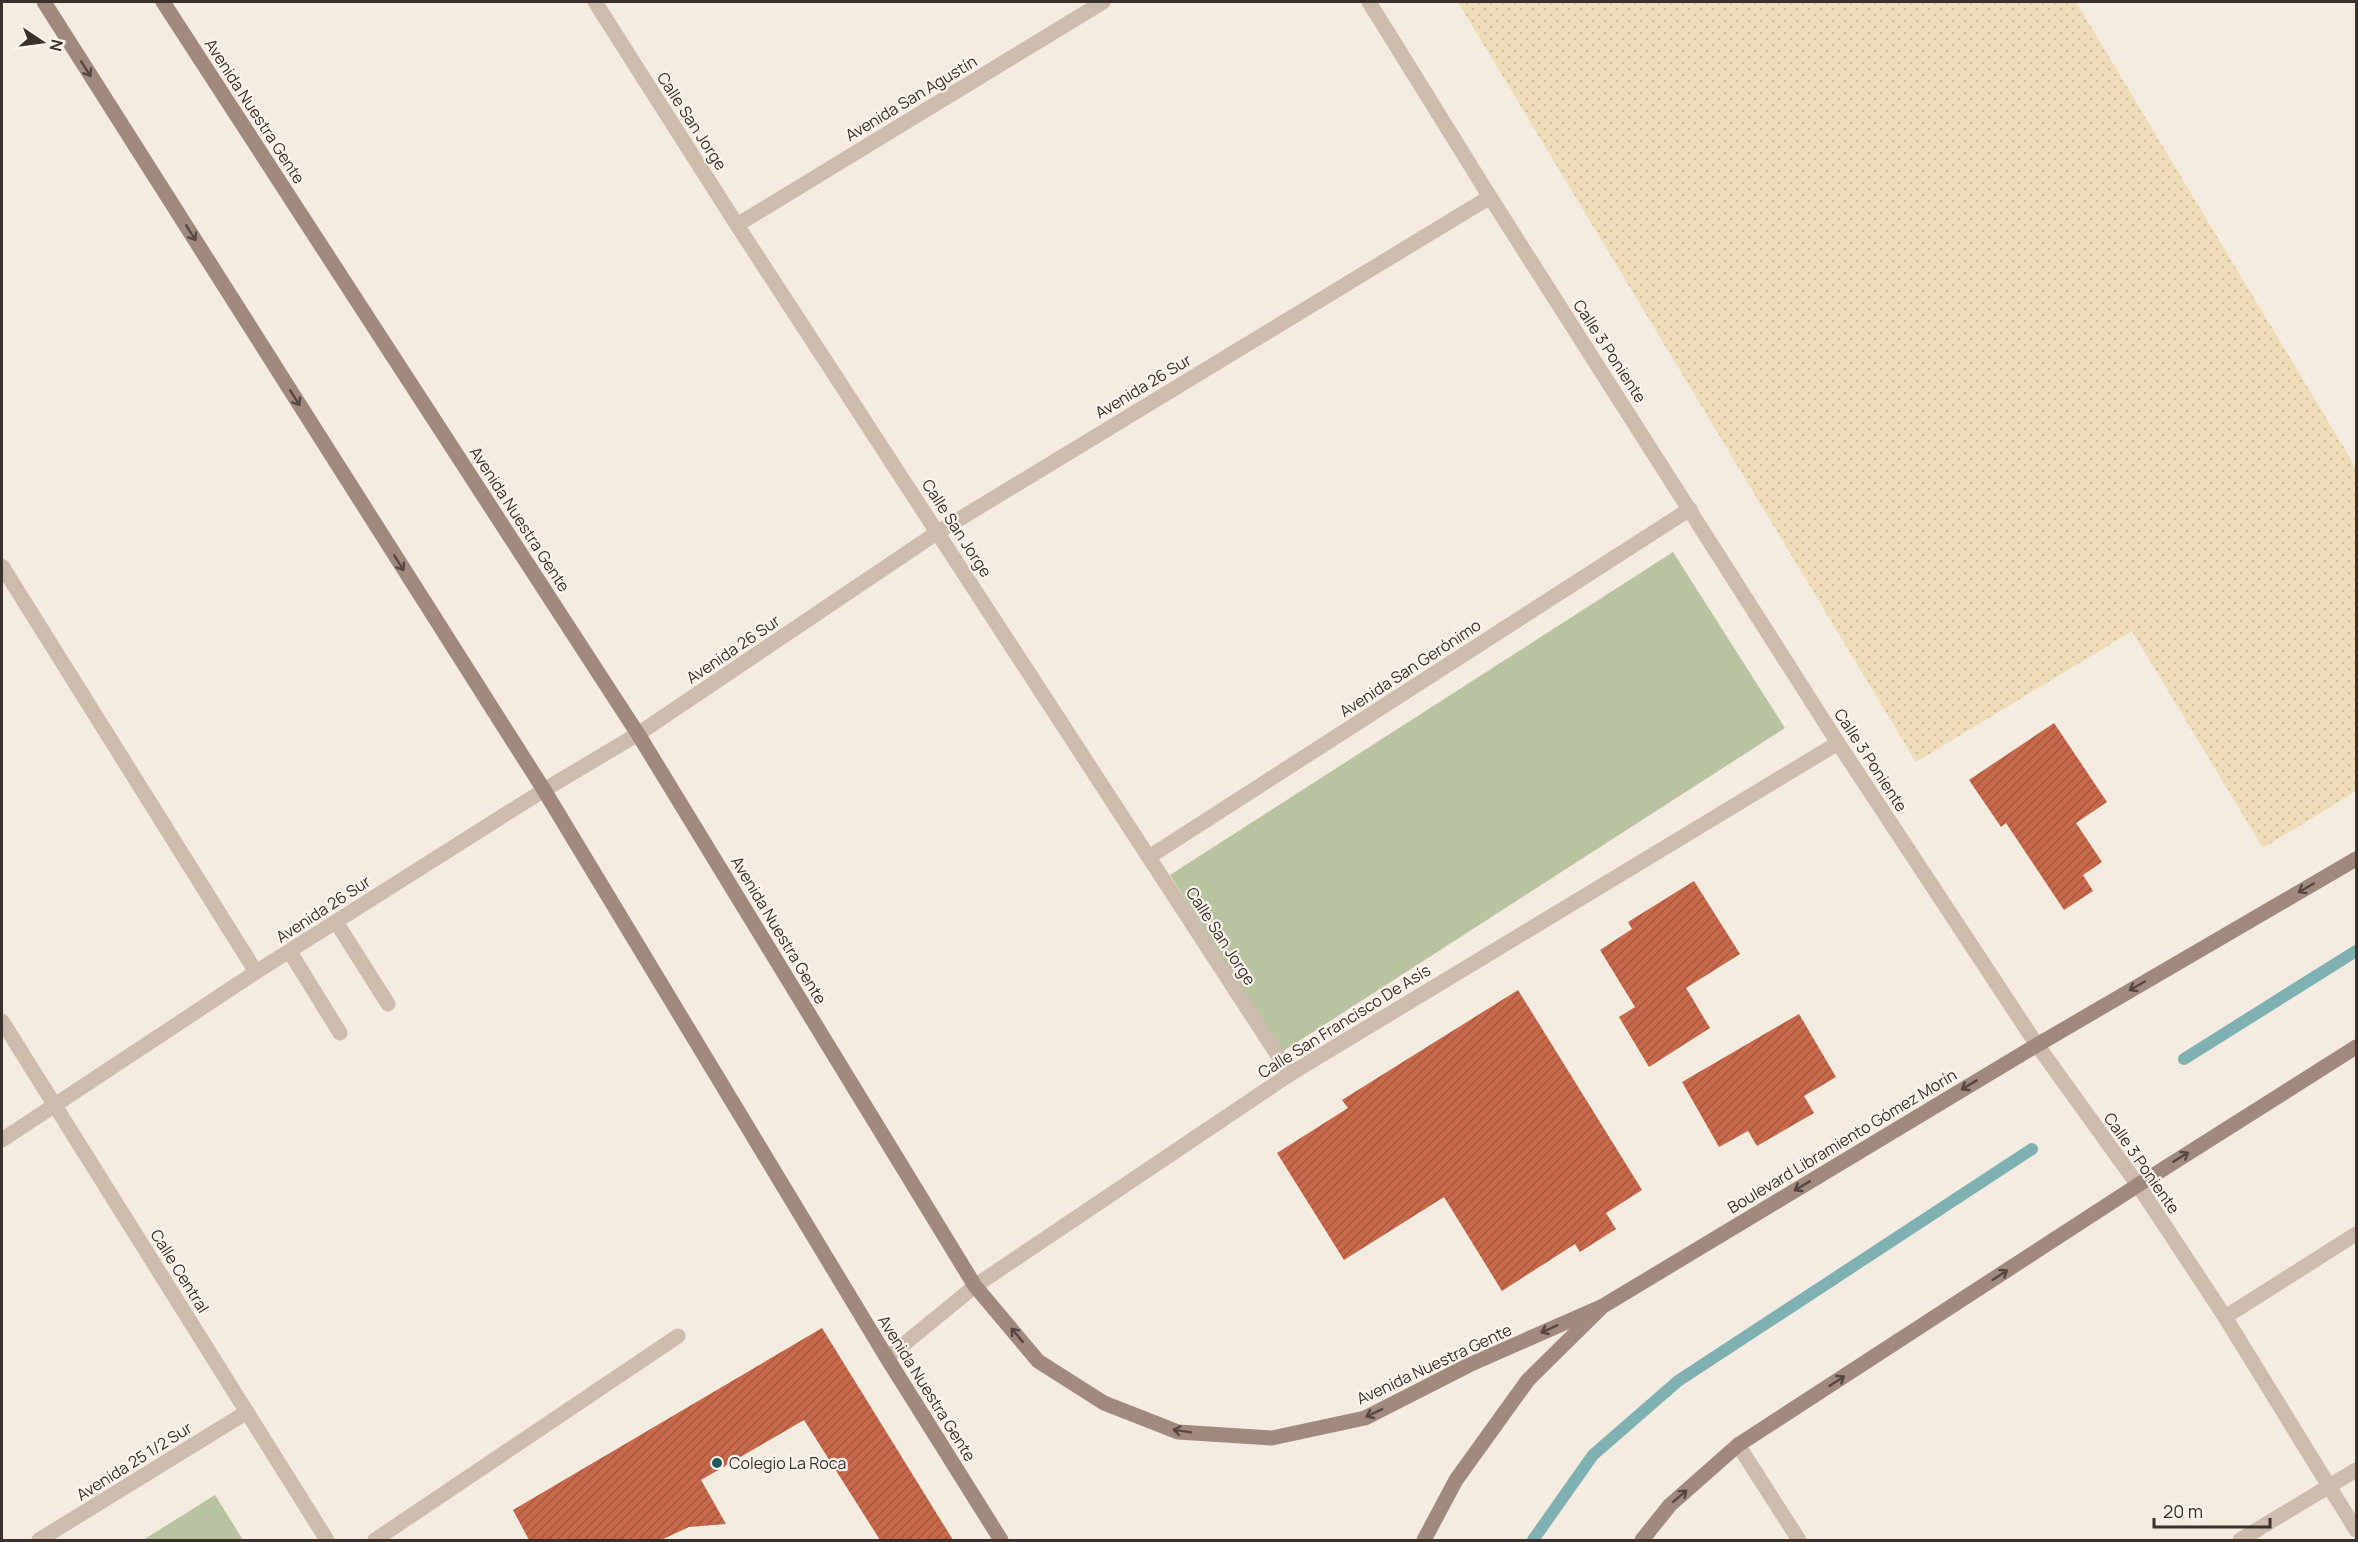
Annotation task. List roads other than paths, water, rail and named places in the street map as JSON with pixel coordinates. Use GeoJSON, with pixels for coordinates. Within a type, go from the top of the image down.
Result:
{"type":"FeatureCollection","features":[{"type":"Feature","properties":{"kind":"main road","name":"Avenida Nuestra Gente"},"geometry":{"type":"LineString","coordinates":[[44,2],[544,790],[887,1358],[1001,1540]]}},
{"type":"Feature","properties":{"kind":"main road","name":"Avenida Nuestra Gente"},"geometry":{"type":"LineString","coordinates":[[163,2],[638,734],[975,1286],[1038,1361],[1104,1403],[1178,1432],[1272,1438],[1365,1418],[1469,1365],[1603,1306]]}},
{"type":"Feature","properties":{"kind":"main road","name":"Boulevard Libramiento Gómez Morín"},"geometry":{"type":"LineString","coordinates":[[1424,1540],[1456,1480],[1528,1380],[1603,1306],[2037,1045],[2356,859]]}},
{"type":"Feature","properties":{"kind":"main road"},"geometry":{"type":"LineString","coordinates":[[1642,1540],[1670,1505],[1738,1445],[2138,1185],[2356,1047]]}},
{"type":"Feature","properties":{"kind":"street","name":"Calle San Jorge"},"geometry":{"type":"LineString","coordinates":[[595,2],[1290,1074]]}},
{"type":"Feature","properties":{"kind":"street","name":"Avenida San Agustín"},"geometry":{"type":"LineString","coordinates":[[738,225],[1103,2]]}},
{"type":"Feature","properties":{"kind":"street","name":"Calle 3 Poniente"},"geometry":{"type":"LineString","coordinates":[[1369,2],[1490,197],[1838,743],[2037,1045],[2138,1185],[2225,1317],[2356,1530]]}},
{"type":"Feature","properties":{"kind":"street","name":"Avenida 26 Sur"},"geometry":{"type":"LineString","coordinates":[[2,1140],[256,972],[544,790],[638,734],[938,532],[1490,197]]}},
{"type":"Feature","properties":{"kind":"street","name":"Avenida San Gerónimo"},"geometry":{"type":"LineString","coordinates":[[1149,857],[1690,509]]}},
{"type":"Feature","properties":{"kind":"street"},"geometry":{"type":"LineString","coordinates":[[2,566],[256,972]]}},
{"type":"Feature","properties":{"kind":"street","name":"Calle San Francisco De Asís"},"geometry":{"type":"LineString","coordinates":[[887,1358],[975,1286],[1290,1074],[1838,743]]}},
{"type":"Feature","properties":{"kind":"street"},"geometry":{"type":"LineString","coordinates":[[336,922],[388,1004]]}},
{"type":"Feature","properties":{"kind":"street"},"geometry":{"type":"LineString","coordinates":[[290,952],[340,1033]]}},
{"type":"Feature","properties":{"kind":"street","name":"Calle Central"},"geometry":{"type":"LineString","coordinates":[[2,1021],[327,1540]]}},
{"type":"Feature","properties":{"kind":"street"},"geometry":{"type":"LineString","coordinates":[[2225,1317],[2356,1234]]}},
{"type":"Feature","properties":{"kind":"street"},"geometry":{"type":"LineString","coordinates":[[375,1540],[678,1336]]}},
{"type":"Feature","properties":{"kind":"street","name":"Avenida 25 1/2 Sur"},"geometry":{"type":"LineString","coordinates":[[41,1540],[247,1412]]}},
{"type":"Feature","properties":{"kind":"street"},"geometry":{"type":"LineString","coordinates":[[1738,1445],[1799,1540]]}},
{"type":"Feature","properties":{"kind":"street"},"geometry":{"type":"LineString","coordinates":[[2240,1540],[2356,1470]]}},
{"type":"Feature","properties":{"kind":"waterway"},"geometry":{"type":"LineString","coordinates":[[2184,1059],[2356,951]]}},
{"type":"Feature","properties":{"kind":"waterway"},"geometry":{"type":"LineString","coordinates":[[1533,1540],[1593,1455],[1678,1381],[2032,1149]]}},
{"type":"Feature","properties":{"kind":"place","name":"Colegio La Roca"},"geometry":{"type":"Point","coordinates":[717,1463]}}]}
